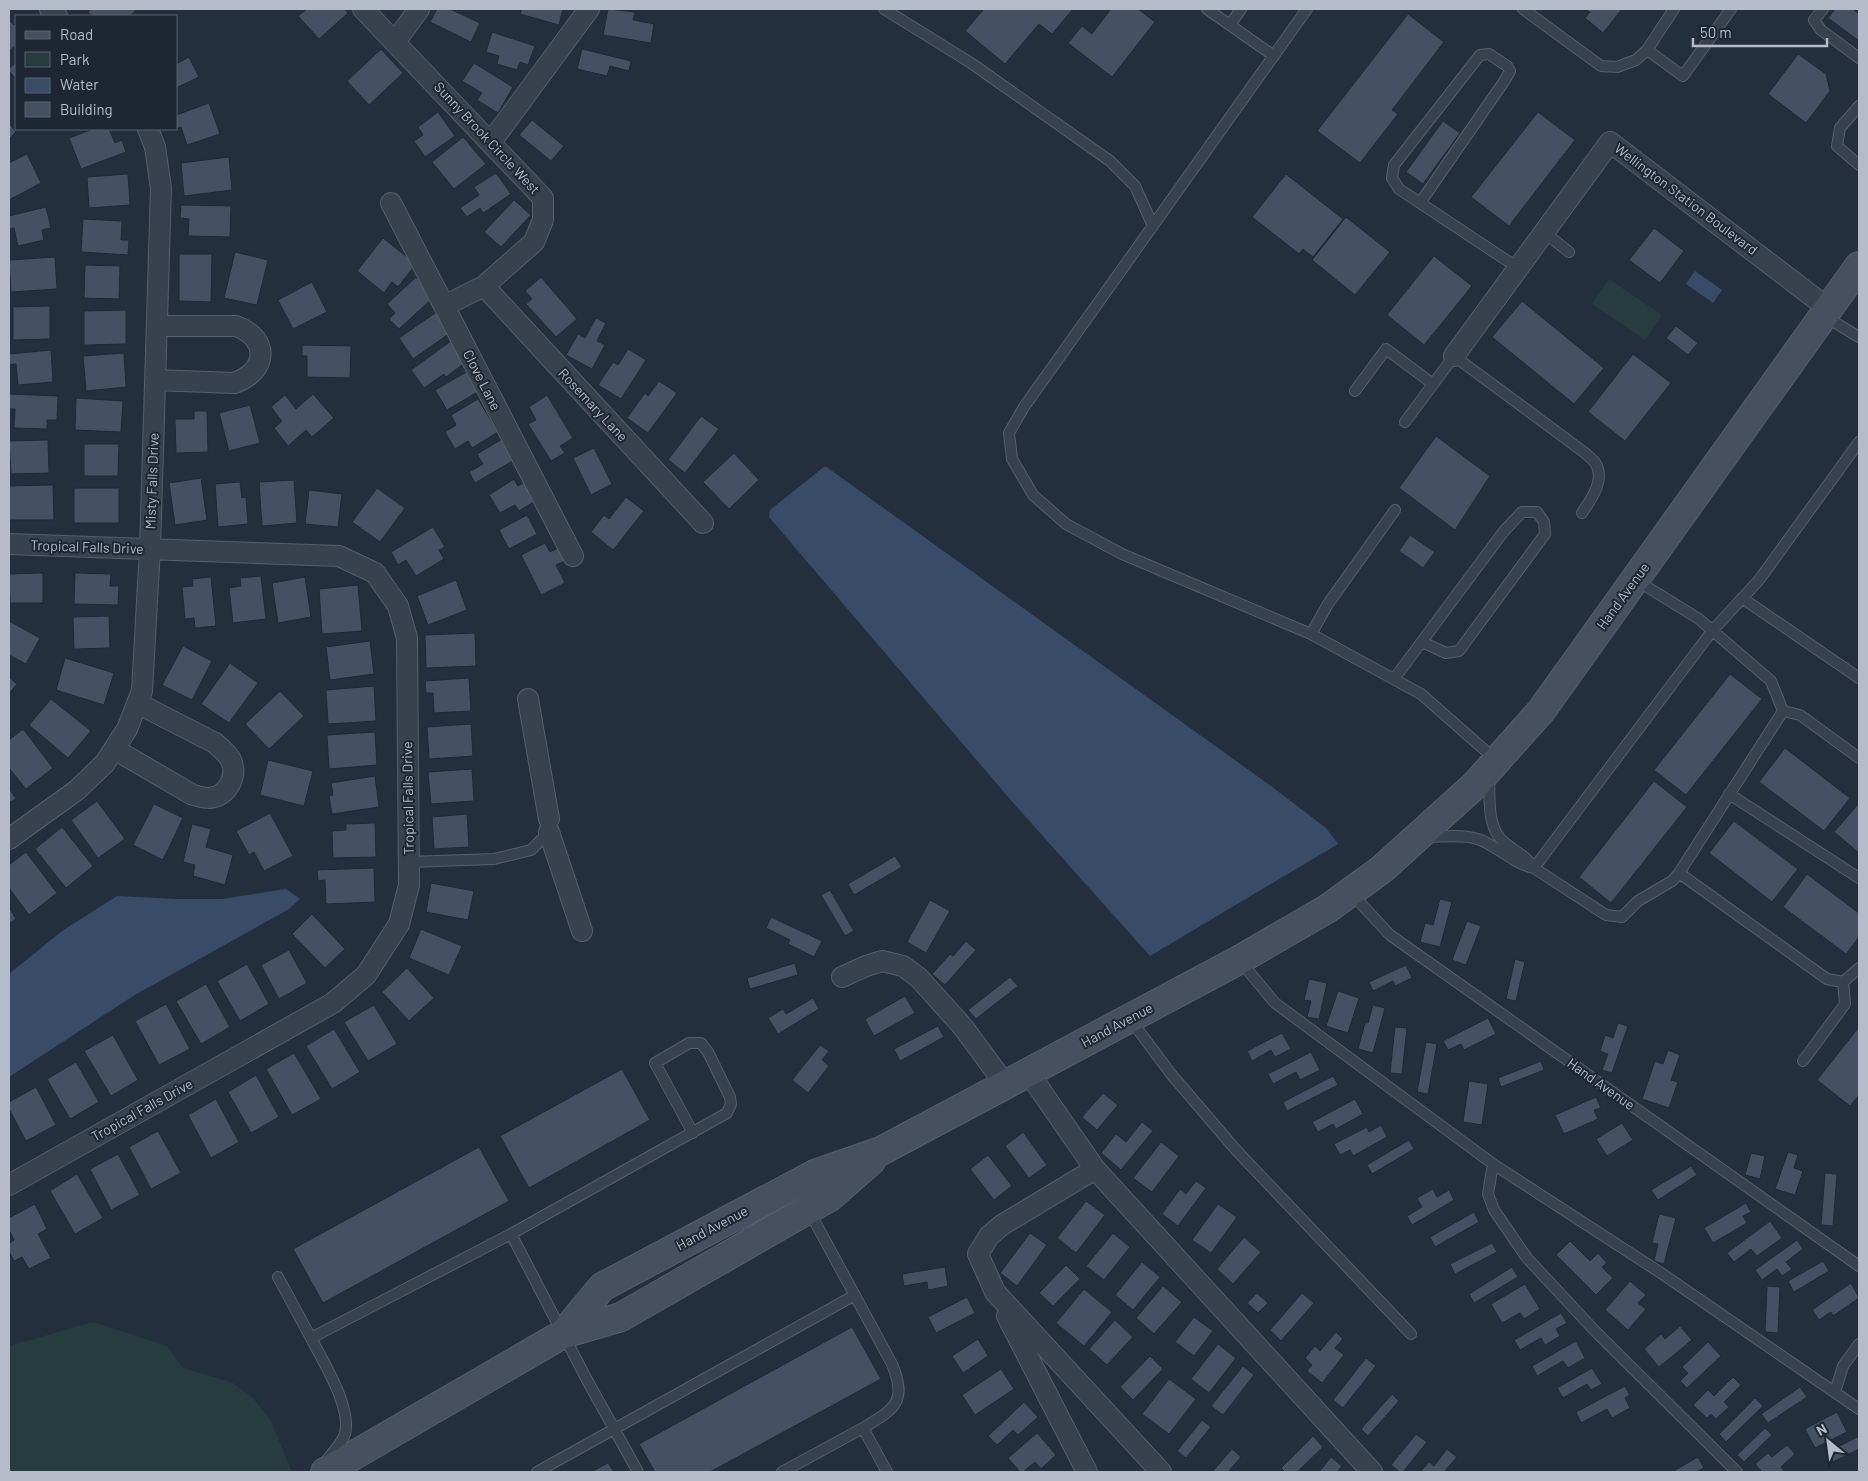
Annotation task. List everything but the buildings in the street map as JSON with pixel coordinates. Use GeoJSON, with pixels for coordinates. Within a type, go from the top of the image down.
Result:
{"type":"FeatureCollection","features":[{"type":"Feature","properties":{"kind":"street","name":"Sunny Brook Circle West"},"geometry":{"type":"LineString","coordinates":[[363,9],[543,198],[543,220],[534,242],[484,286],[444,306]]}},
{"type":"Feature","properties":{"kind":"street"},"geometry":{"type":"LineString","coordinates":[[395,42],[419,9]]}},
{"type":"Feature","properties":{"kind":"street"},"geometry":{"type":"LineString","coordinates":[[491,142],[589,9]]}},
{"type":"Feature","properties":{"kind":"street","name":"Misty Falls Drive"},"geometry":{"type":"LineString","coordinates":[[9,839],[76,790],[105,763],[127,729],[142,691],[150,548],[162,188],[155,147],[148,130]]}},
{"type":"Feature","properties":{"kind":"street","name":"Wellington Station Boulevard"},"geometry":{"type":"LineString","coordinates":[[1454,356],[1610,142],[1827,312]]}},
{"type":"Feature","properties":{"kind":"street","name":"Clove Lane"},"geometry":{"type":"LineString","coordinates":[[391,203],[573,556]]}},
{"type":"Feature","properties":{"kind":"street","name":"Hand Avenue"},"geometry":{"type":"LineString","coordinates":[[563,1334],[602,1287],[814,1174],[881,1151],[1239,960],[1327,909],[1381,870],[1475,785],[1541,711],[1859,266]]}},
{"type":"Feature","properties":{"kind":"street","name":"Rosemary Lane"},"geometry":{"type":"LineString","coordinates":[[484,286],[703,523]]}},
{"type":"Feature","properties":{"kind":"street"},"geometry":{"type":"LineString","coordinates":[[155,380],[234,383],[250,375],[261,359],[261,352],[253,335],[236,326],[157,326]]}},
{"type":"Feature","properties":{"kind":"street","name":"Tropical Falls Drive"},"geometry":{"type":"LineString","coordinates":[[9,544],[339,556],[375,573],[398,606],[407,638],[409,862],[409,885],[399,924],[366,975],[333,1003],[9,1185]]}},
{"type":"Feature","properties":{"kind":"street"},"geometry":{"type":"LineString","coordinates":[[528,699],[549,826],[582,931]]}},
{"type":"Feature","properties":{"kind":"street"},"geometry":{"type":"LineString","coordinates":[[114,749],[194,794],[207,798],[220,796],[226,792],[232,781],[234,770],[231,760],[220,747],[138,703]]}},
{"type":"Feature","properties":{"kind":"street"},"geometry":{"type":"LineString","coordinates":[[842,977],[882,961],[903,966],[919,978],[963,1027],[1016,1078],[1095,1169],[1372,1472]]}},
{"type":"Feature","properties":{"kind":"street","name":"Hand Avenue"},"geometry":{"type":"LineString","coordinates":[[325,1472],[563,1334],[621,1317],[830,1196],[881,1151]]}},
{"type":"Feature","properties":{"kind":"street"},"geometry":{"type":"LineString","coordinates":[[1087,1472],[995,1292],[978,1254],[989,1236],[1002,1225],[1095,1169]]}},
{"type":"Feature","properties":{"kind":"street"},"geometry":{"type":"LineString","coordinates":[[995,1292],[1160,1472]]}},
{"type":"Feature","properties":{"kind":"lane"},"geometry":{"type":"LineString","coordinates":[[884,9],[971,63],[1110,161],[1135,186],[1153,226]]}},
{"type":"Feature","properties":{"kind":"lane"},"geometry":{"type":"LineString","coordinates":[[1207,9],[1274,56]]}},
{"type":"Feature","properties":{"kind":"lane"},"geometry":{"type":"LineString","coordinates":[[1230,25],[1241,9]]}},
{"type":"Feature","properties":{"kind":"lane"},"geometry":{"type":"LineString","coordinates":[[1307,9],[1024,407],[1010,433],[1012,459],[1033,495],[1066,524],[1122,554],[1311,634],[1421,694],[1493,766],[1490,808],[1493,824],[1499,837],[1528,859],[1534,868]]}},
{"type":"Feature","properties":{"kind":"lane"},"geometry":{"type":"LineString","coordinates":[[1523,9],[1601,66],[1617,67],[1636,60],[1647,50],[1674,9]]}},
{"type":"Feature","properties":{"kind":"lane"},"geometry":{"type":"LineString","coordinates":[[1647,50],[1683,76],[1732,9]]}},
{"type":"Feature","properties":{"kind":"lane"},"geometry":{"type":"LineString","coordinates":[[1822,9],[1814,20],[1821,30],[1859,58]]}},
{"type":"Feature","properties":{"kind":"lane"},"geometry":{"type":"LineString","coordinates":[[1420,203],[1510,72],[1507,66],[1489,54],[1480,55],[1394,165],[1392,178],[1399,189],[1420,203],[1518,268]]}},
{"type":"Feature","properties":{"kind":"lane"},"geometry":{"type":"LineString","coordinates":[[1859,106],[1840,128],[1837,146],[1859,165]]}},
{"type":"Feature","properties":{"kind":"lane"},"geometry":{"type":"LineString","coordinates":[[1544,233],[1569,252]]}},
{"type":"Feature","properties":{"kind":"lane"},"geometry":{"type":"LineString","coordinates":[[1827,312],[1859,337]]}},
{"type":"Feature","properties":{"kind":"lane"},"geometry":{"type":"LineString","coordinates":[[1355,391],[1386,349],[1433,384]]}},
{"type":"Feature","properties":{"kind":"lane"},"geometry":{"type":"LineString","coordinates":[[1405,422],[1454,356],[1585,452],[1596,464],[1599,478],[1595,493],[1582,513]]}},
{"type":"Feature","properties":{"kind":"lane"},"geometry":{"type":"LineString","coordinates":[[1534,868],[1712,631],[1759,580],[1859,442]]}},
{"type":"Feature","properties":{"kind":"lane"},"geometry":{"type":"LineString","coordinates":[[1311,634],[1328,604],[1396,510]]}},
{"type":"Feature","properties":{"kind":"lane"},"geometry":{"type":"LineString","coordinates":[[1394,679],[1504,531],[1522,512],[1537,512],[1544,522],[1545,534],[1459,651],[1446,653],[1422,642]]}},
{"type":"Feature","properties":{"kind":"lane"},"geometry":{"type":"LineString","coordinates":[[1635,579],[1699,619],[1771,681],[1783,710]]}},
{"type":"Feature","properties":{"kind":"lane"},"geometry":{"type":"LineString","coordinates":[[1742,598],[1859,678]]}},
{"type":"Feature","properties":{"kind":"lane"},"geometry":{"type":"LineString","coordinates":[[1783,710],[1800,715],[1859,758]]}},
{"type":"Feature","properties":{"kind":"lane"},"geometry":{"type":"LineString","coordinates":[[1418,837],[1476,838],[1523,866],[1534,868],[1606,915],[1622,917],[1638,901],[1672,881],[1679,874],[1783,710]]}},
{"type":"Feature","properties":{"kind":"lane"},"geometry":{"type":"LineString","coordinates":[[1730,794],[1859,878]]}},
{"type":"Feature","properties":{"kind":"lane"},"geometry":{"type":"LineString","coordinates":[[409,862],[494,859],[531,850],[549,826]]}},
{"type":"Feature","properties":{"kind":"lane"},"geometry":{"type":"LineString","coordinates":[[1679,874],[1827,980],[1843,982],[1859,968]]}},
{"type":"Feature","properties":{"kind":"lane","name":"Hand Avenue"},"geometry":{"type":"LineString","coordinates":[[1350,892],[1390,935],[1859,1266]]}},
{"type":"Feature","properties":{"kind":"lane"},"geometry":{"type":"LineString","coordinates":[[1239,960],[1275,1003],[1493,1164],[1661,1273],[1859,1409]]}},
{"type":"Feature","properties":{"kind":"lane"},"geometry":{"type":"LineString","coordinates":[[1803,1062],[1845,1004],[1843,982]]}},
{"type":"Feature","properties":{"kind":"lane"},"geometry":{"type":"LineString","coordinates":[[1130,1018],[1171,1074],[1230,1143],[1411,1334]]}},
{"type":"Feature","properties":{"kind":"lane"},"geometry":{"type":"LineString","coordinates":[[311,1338],[511,1234],[693,1133],[727,1113],[731,1104],[730,1097],[708,1052],[701,1043],[690,1043],[655,1063],[693,1133]]}},
{"type":"Feature","properties":{"kind":"lane"},"geometry":{"type":"LineString","coordinates":[[1493,1164],[1488,1194],[1494,1210],[1527,1258],[1595,1331],[1738,1472]]}},
{"type":"Feature","properties":{"kind":"lane"},"geometry":{"type":"LineString","coordinates":[[782,1472],[863,1428],[888,1412],[896,1405],[899,1393],[899,1381],[808,1209]]}},
{"type":"Feature","properties":{"kind":"lane"},"geometry":{"type":"LineString","coordinates":[[511,1234],[638,1472]]}},
{"type":"Feature","properties":{"kind":"lane"},"geometry":{"type":"LineString","coordinates":[[278,1277],[311,1338],[340,1399],[346,1420],[345,1434],[318,1472]]}},
{"type":"Feature","properties":{"kind":"lane"},"geometry":{"type":"LineString","coordinates":[[537,1472],[855,1295]]}},
{"type":"Feature","properties":{"kind":"lane"},"geometry":{"type":"LineString","coordinates":[[1835,1392],[1843,1366],[1859,1344]]}},
{"type":"Feature","properties":{"kind":"lane"},"geometry":{"type":"LineString","coordinates":[[863,1428],[887,1472]]}},
{"type":"Feature","properties":{"kind":"green space"},"geometry":{"type":"Polygon","coordinates":[[[1609,279],[1662,315],[1645,340],[1592,304],[1609,279]]]}},
{"type":"Feature","properties":{"kind":"green space"},"geometry":{"type":"Polygon","coordinates":[[[93,1322],[167,1346],[183,1368],[233,1383],[253,1398],[271,1421],[292,1472],[9,1472],[9,1346],[93,1322]]]}},
{"type":"Feature","properties":{"kind":"water"},"geometry":{"type":"Polygon","coordinates":[[[1695,271],[1722,290],[1713,303],[1686,284],[1695,271]]]}},
{"type":"Feature","properties":{"kind":"water"},"geometry":{"type":"Polygon","coordinates":[[[825,466],[1271,786],[1326,828],[1338,844],[1150,956],[1015,805],[769,517],[770,510],[825,466]]]}},
{"type":"Feature","properties":{"kind":"water"},"geometry":{"type":"Polygon","coordinates":[[[286,889],[300,899],[289,909],[133,996],[9,1077],[9,974],[62,931],[117,896],[222,899],[286,889]]]}}]}
